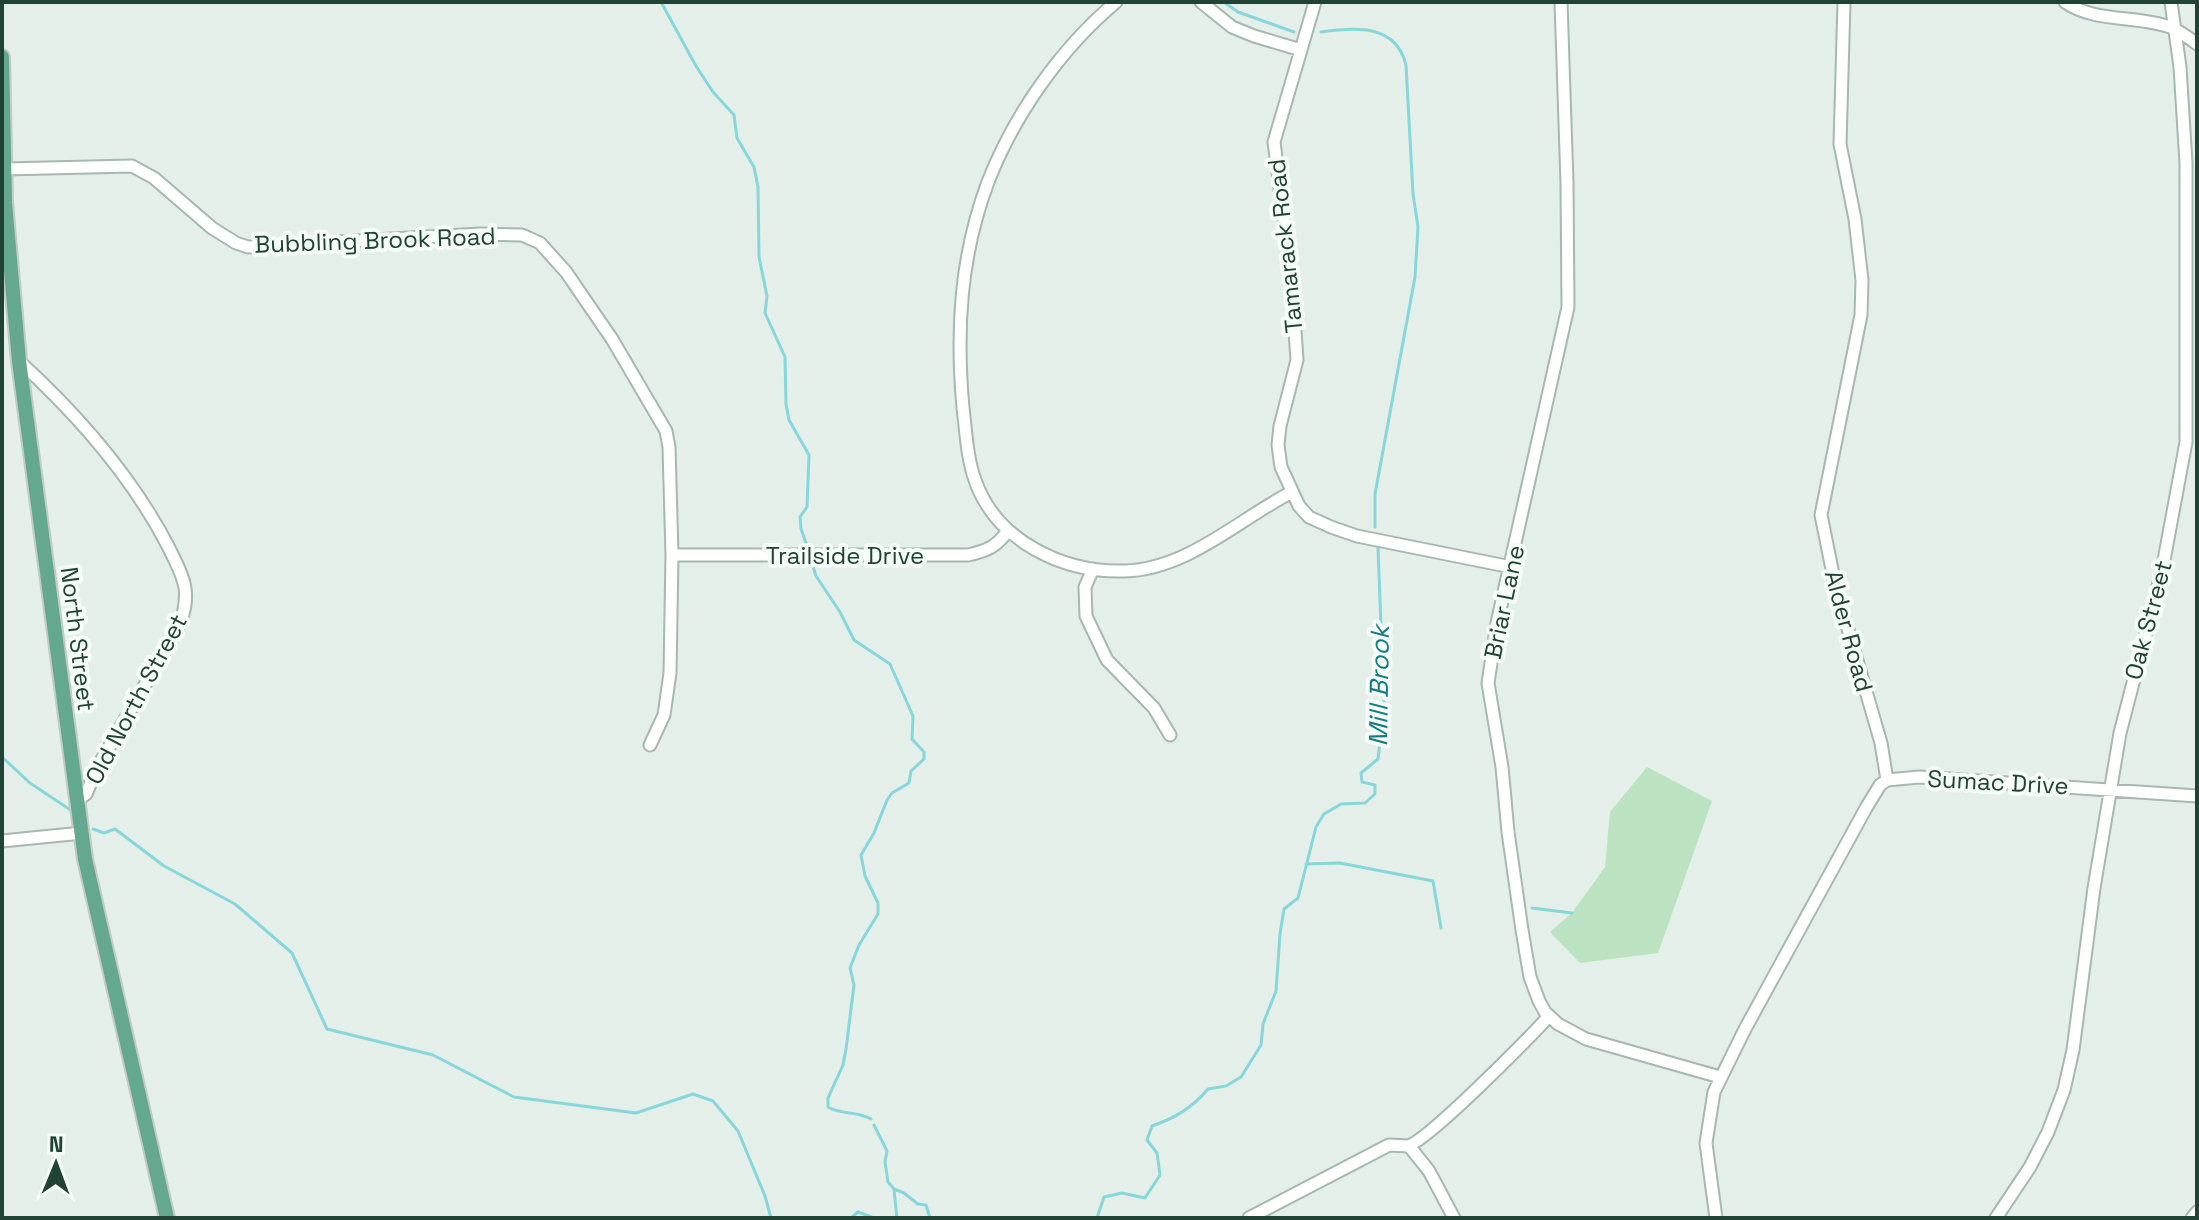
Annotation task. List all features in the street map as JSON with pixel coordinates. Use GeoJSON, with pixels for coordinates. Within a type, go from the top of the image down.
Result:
{"type":"FeatureCollection","features":[{"type":"Feature","properties":{"kind":"main road","name":"North Street"},"geometry":{"type":"LineString","coordinates":[[2,57],[8,253],[19,361],[77,801],[94,899],[167,1218]]}},
{"type":"Feature","properties":{"kind":"street"},"geometry":{"type":"LineString","coordinates":[[1116,2],[1071,46],[1024,111],[988,183],[968,256],[958,354],[968,452],[975,480],[992,513],[1008,530],[1051,559],[1093,569],[1125,571],[1151,567],[1180,557],[1228,533],[1263,507],[1292,492]]}},
{"type":"Feature","properties":{"kind":"street"},"geometry":{"type":"LineString","coordinates":[[1201,2],[1232,27],[1301,50]]}},
{"type":"Feature","properties":{"kind":"street","name":"Tamarack Road"},"geometry":{"type":"LineString","coordinates":[[1315,2],[1274,142],[1291,274],[1297,360],[1278,445],[1281,467],[1299,506],[1309,517],[1357,536],[1511,567]]}},
{"type":"Feature","properties":{"kind":"street","name":"Briar Lane"},"geometry":{"type":"LineString","coordinates":[[1549,1016],[1539,1001],[1530,977],[1508,832],[1502,767],[1488,694],[1491,657],[1568,307],[1561,2]]}},
{"type":"Feature","properties":{"kind":"street","name":"Alder Road"},"geometry":{"type":"LineString","coordinates":[[1844,2],[1840,144],[1855,219],[1862,280],[1861,315],[1821,515],[1835,584],[1881,743],[1887,780]]}},
{"type":"Feature","properties":{"kind":"street"},"geometry":{"type":"LineString","coordinates":[[2065,2],[2098,14],[2174,28],[2197,44]]}},
{"type":"Feature","properties":{"kind":"street","name":"Oak Street"},"geometry":{"type":"LineString","coordinates":[[1998,1217],[2030,1167],[2064,1090],[2073,1050],[2110,789],[2126,703],[2192,443],[2186,163],[2180,67],[2171,2]]}},
{"type":"Feature","properties":{"kind":"street","name":"Bubbling Brook Road"},"geometry":{"type":"LineString","coordinates":[[5,169],[132,166],[154,178],[212,228],[248,247],[480,234],[522,235],[540,243],[566,272],[612,339],[666,431],[672,555],[670,673],[664,715],[650,745]]}},
{"type":"Feature","properties":{"kind":"street","name":"Old North Street"},"geometry":{"type":"LineString","coordinates":[[19,361],[83,426],[124,478],[160,531],[185,585],[185,607],[180,624],[96,770],[86,794],[77,801]]}},
{"type":"Feature","properties":{"kind":"street","name":"Trailside Drive"},"geometry":{"type":"LineString","coordinates":[[672,555],[968,555],[983,552],[1000,543],[1008,530]]}},
{"type":"Feature","properties":{"kind":"street"},"geometry":{"type":"LineString","coordinates":[[1093,569],[1085,587],[1086,616],[1107,660],[1154,708],[1170,735]]}},
{"type":"Feature","properties":{"kind":"street","name":"Sumac Drive"},"geometry":{"type":"LineString","coordinates":[[1887,780],[1919,777],[2197,796]]}},
{"type":"Feature","properties":{"kind":"street"},"geometry":{"type":"LineString","coordinates":[[1716,1218],[1707,1131],[1714,1092],[1866,808],[1880,785],[1887,780]]}},
{"type":"Feature","properties":{"kind":"street"},"geometry":{"type":"LineString","coordinates":[[2,841],[82,833]]}},
{"type":"Feature","properties":{"kind":"street"},"geometry":{"type":"LineString","coordinates":[[1249,1218],[1389,1145],[1409,1146],[1436,1126],[1549,1016],[1586,1039],[1720,1077]]}},
{"type":"Feature","properties":{"kind":"street"},"geometry":{"type":"LineString","coordinates":[[1409,1146],[1429,1171],[1454,1218]]}},
{"type":"Feature","properties":{"kind":"street"},"geometry":{"type":"LineString","coordinates":[[2192,1218],[2197,1212]]}},
{"type":"Feature","properties":{"kind":"green space"},"geometry":{"type":"Polygon","coordinates":[[[1647,767],[1712,801],[1658,953],[1580,963],[1550,932],[1572,913],[1605,867],[1610,812],[1647,767]]]}},
{"type":"Feature","properties":{"kind":"waterway"},"geometry":{"type":"LineString","coordinates":[[661,2],[696,66],[713,92],[734,115],[737,138],[754,167],[758,187],[759,257],[767,296],[765,313],[785,357],[789,420],[809,455],[807,507],[800,517],[806,543]]}},
{"type":"Feature","properties":{"kind":"waterway","name":"Mill Brook"},"geometry":{"type":"LineString","coordinates":[[1224,2],[1238,12],[1294,32]]}},
{"type":"Feature","properties":{"kind":"waterway","name":"Mill Brook"},"geometry":{"type":"LineString","coordinates":[[1321,32],[1361,29],[1384,35],[1401,52],[1406,65],[1413,194],[1418,227],[1415,277],[1375,494],[1375,527]]}},
{"type":"Feature","properties":{"kind":"waterway","name":"Mill Brook"},"geometry":{"type":"LineString","coordinates":[[1097,1218],[1104,1197],[1122,1193],[1145,1198],[1160,1175],[1157,1153],[1147,1140],[1152,1126],[1183,1112],[1208,1089],[1226,1086],[1241,1077],[1261,1045],[1263,1024],[1276,991],[1284,909],[1298,898],[1316,827],[1324,814],[1341,804],[1365,803],[1375,794],[1375,785],[1362,782],[1361,773],[1378,759],[1384,706],[1378,548]]}},
{"type":"Feature","properties":{"kind":"waterway"},"geometry":{"type":"LineString","coordinates":[[811,560],[816,576],[854,640],[890,664],[913,716],[912,739],[924,752],[924,759],[911,771],[909,783],[892,793],[887,800],[861,855],[865,876],[878,903],[878,914],[859,945],[850,968],[854,985],[846,1049],[843,1065],[828,1098],[828,1107],[871,1119]]}},
{"type":"Feature","properties":{"kind":"waterway"},"geometry":{"type":"LineString","coordinates":[[2,757],[30,783],[69,809]]}},
{"type":"Feature","properties":{"kind":"waterway"},"geometry":{"type":"LineString","coordinates":[[93,829],[104,833],[115,829],[164,866],[235,904],[292,953],[327,1029],[433,1055],[514,1097],[636,1113],[693,1094],[713,1101],[738,1131],[771,1218]]}},
{"type":"Feature","properties":{"kind":"waterway"},"geometry":{"type":"LineString","coordinates":[[1306,864],[1340,863],[1433,881],[1441,928]]}},
{"type":"Feature","properties":{"kind":"waterway"},"geometry":{"type":"LineString","coordinates":[[1532,908],[1572,913]]}},
{"type":"Feature","properties":{"kind":"waterway"},"geometry":{"type":"LineString","coordinates":[[874,1125],[887,1151],[888,1182],[918,1204],[926,1205],[930,1218]]}},
{"type":"Feature","properties":{"kind":"waterway"},"geometry":{"type":"LineString","coordinates":[[894,1190],[897,1218]]}},
{"type":"Feature","properties":{"kind":"waterway"},"geometry":{"type":"LineString","coordinates":[[851,1218],[858,1212],[874,1218]]}}]}
